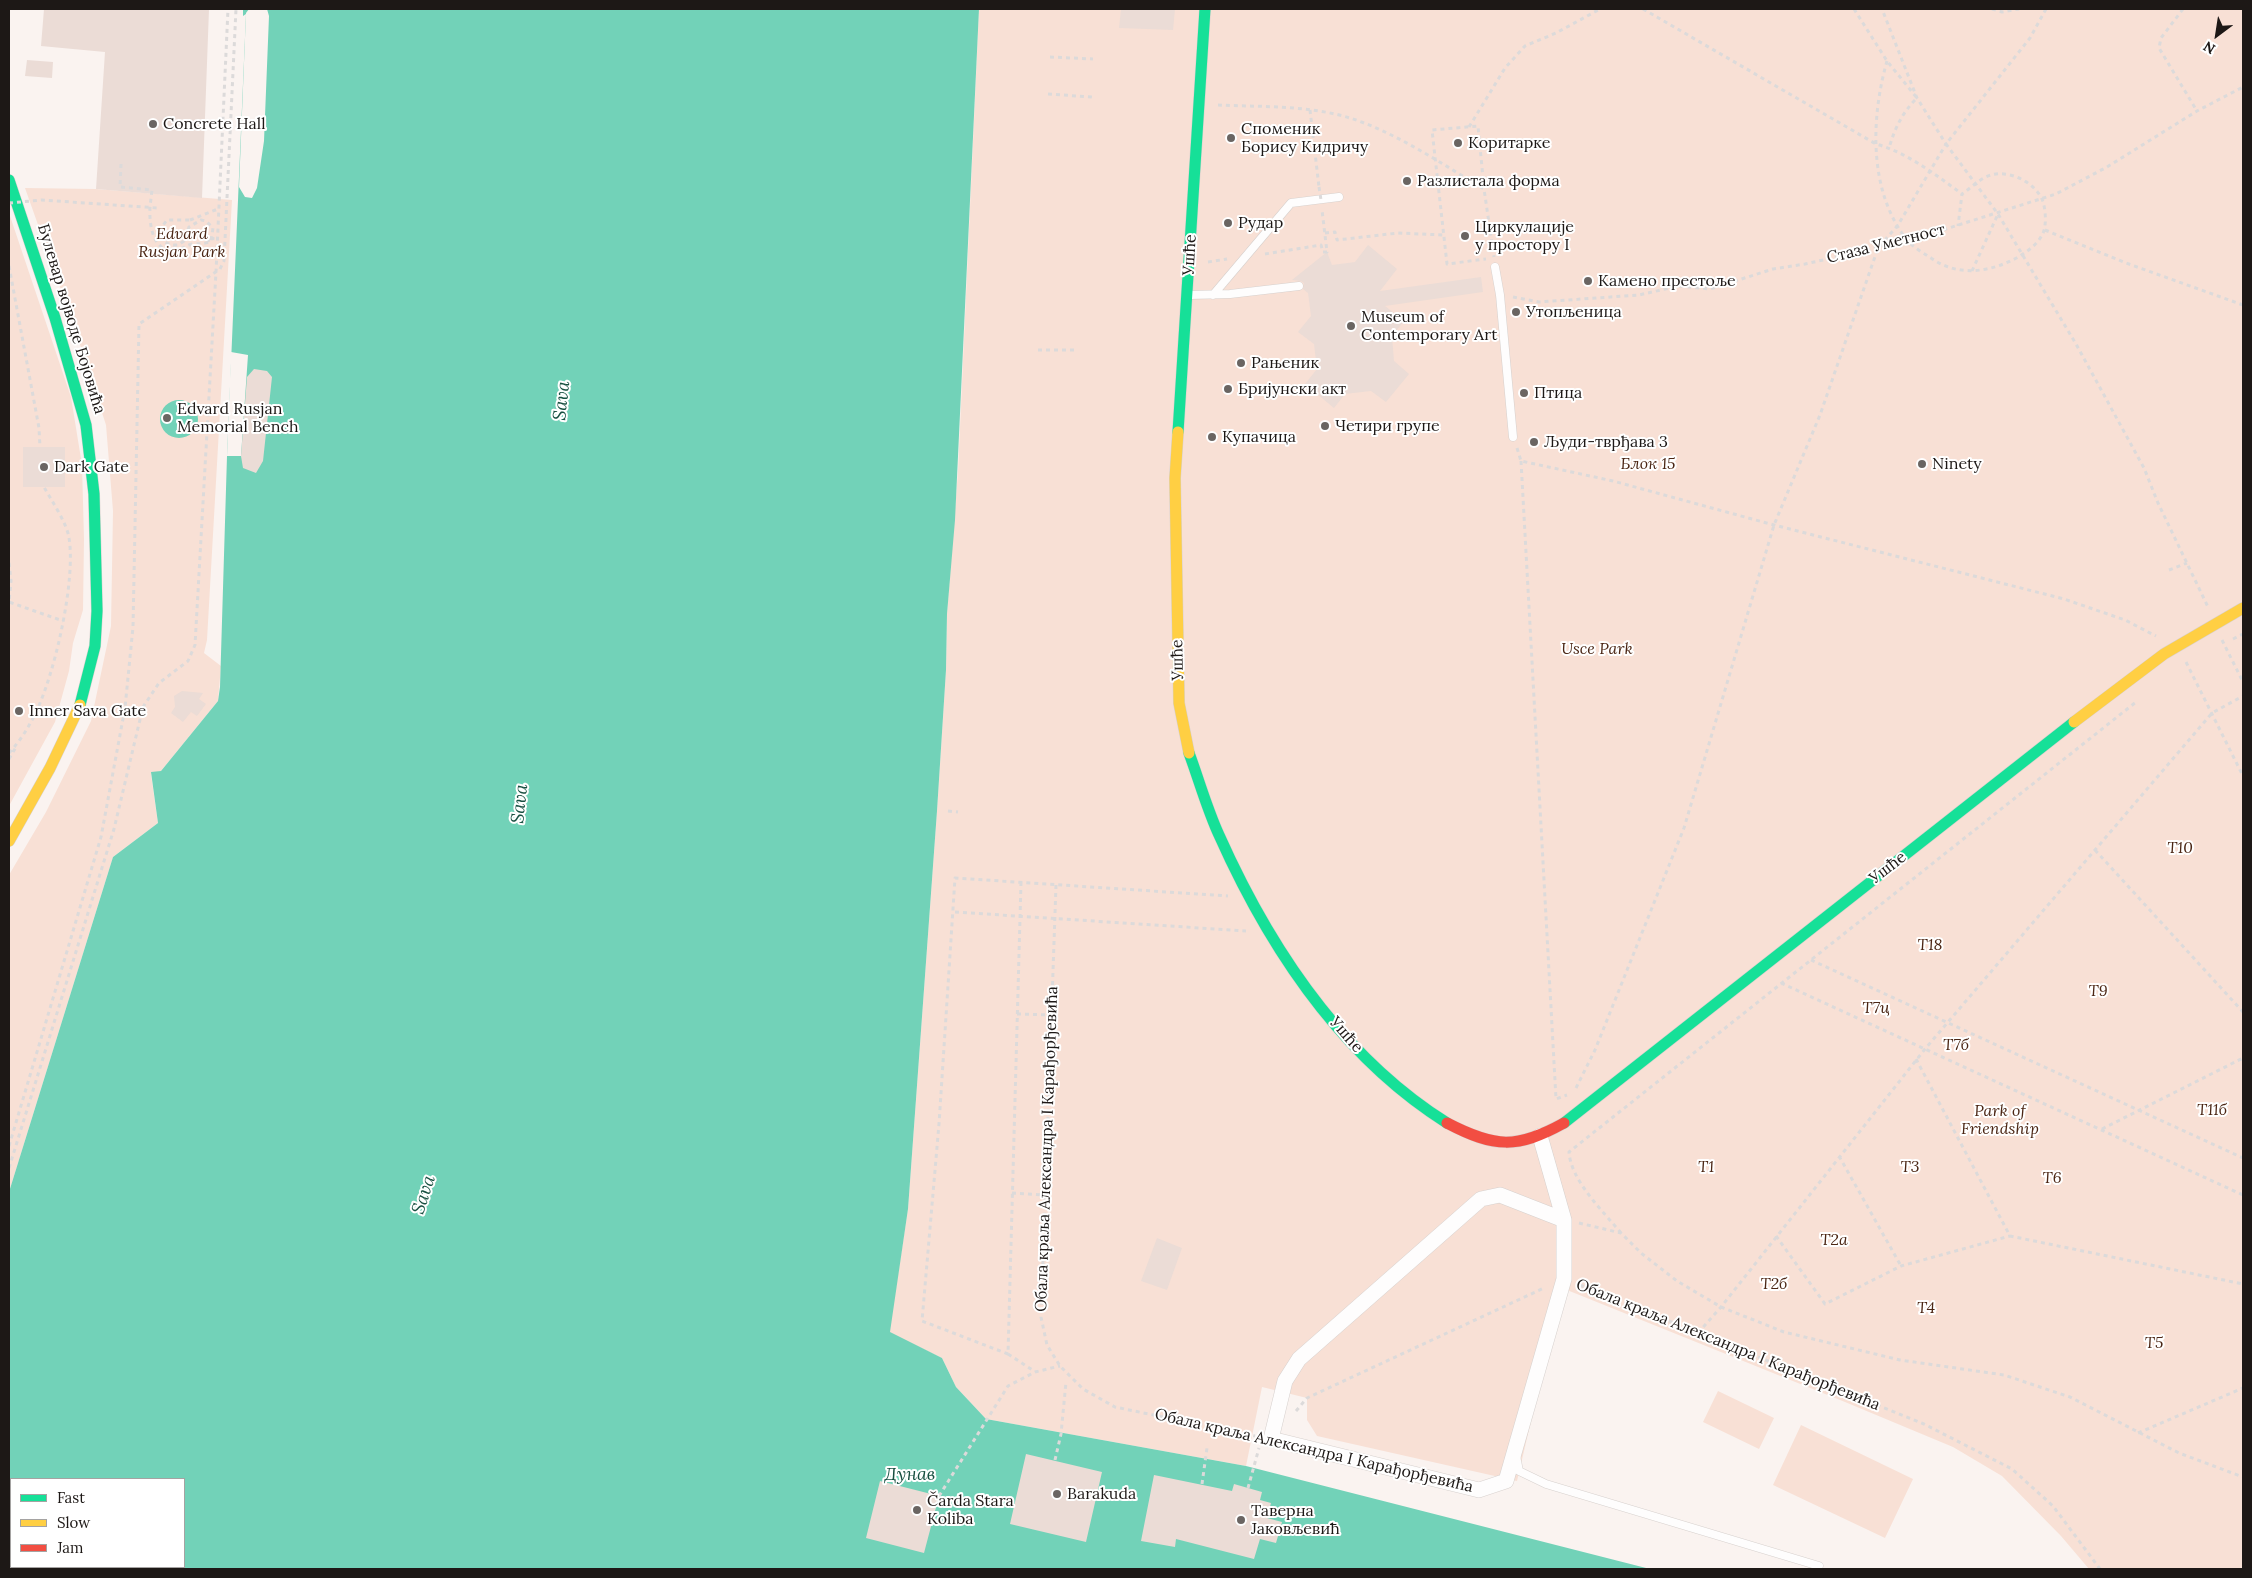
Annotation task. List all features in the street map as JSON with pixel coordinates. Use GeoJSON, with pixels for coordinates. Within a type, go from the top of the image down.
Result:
{"type":"FeatureCollection","features":[{"type":"Feature","properties":{"kind":"street","name":"Ушће"},"geometry":{"type":"LineString","coordinates":[[1205,9],[1175,478],[1179,703],[1185,741],[1218,834],[1249,897],[1285,958],[1321,1007],[1358,1050],[1418,1106],[1465,1132],[1498,1142],[1520,1142],[1540,1136],[1572,1118],[2099,702],[2155,660],[2243,608]]}},
{"type":"Feature","properties":{"kind":"street","name":"Булевар војводе Бојовића"},"geometry":{"type":"LineString","coordinates":[[9,180],[55,318],[86,425],[94,494],[97,611],[95,646],[81,703],[50,768],[9,840]]}},
{"type":"Feature","properties":{"kind":"street"},"geometry":{"type":"LineString","coordinates":[[1540,1136],[1564,1220],[1564,1279]]}},
{"type":"Feature","properties":{"kind":"street"},"geometry":{"type":"LineString","coordinates":[[1266,1438],[1285,1381],[1299,1359],[1481,1199],[1500,1195],[1564,1220]]}},
{"type":"Feature","properties":{"kind":"street","name":"Обала краља Александра I Карађорђевића"},"geometry":{"type":"LineString","coordinates":[[1266,1438],[1479,1490],[1506,1482],[1564,1279]]}},
{"type":"Feature","properties":{"kind":"lane"},"geometry":{"type":"LineString","coordinates":[[1213,295],[1291,202],[1339,197]]}},
{"type":"Feature","properties":{"kind":"lane"},"geometry":{"type":"LineString","coordinates":[[1495,267],[1500,295],[1513,437]]}},
{"type":"Feature","properties":{"kind":"lane"},"geometry":{"type":"LineString","coordinates":[[1188,295],[1213,295],[1299,286]]}},
{"type":"Feature","properties":{"kind":"lane"},"geometry":{"type":"LineString","coordinates":[[1515,1451],[1519,1471],[1546,1484],[1819,1566]]}},
{"type":"Feature","properties":{"kind":"path"},"geometry":{"type":"LineString","coordinates":[[9,1168],[114,829],[143,707],[159,683],[188,661],[195,645],[216,272],[216,238],[228,9]]}},
{"type":"Feature","properties":{"kind":"path"},"geometry":{"type":"LineString","coordinates":[[9,1146],[101,837],[125,708],[133,627],[139,324],[216,272],[224,261],[236,9]]}},
{"type":"Feature","properties":{"kind":"path"},"geometry":{"type":"LineString","coordinates":[[1469,127],[1504,68],[1525,46],[1556,33],[1600,9]]}},
{"type":"Feature","properties":{"kind":"path"},"geometry":{"type":"LineString","coordinates":[[1642,9],[1876,144],[1889,148],[1930,171],[1962,194]]}},
{"type":"Feature","properties":{"kind":"path"},"geometry":{"type":"LineString","coordinates":[[1854,9],[1887,61],[1916,98],[1946,144],[1977,183],[1998,214],[2076,344],[2135,451],[2243,682]]}},
{"type":"Feature","properties":{"kind":"path"},"geometry":{"type":"LineString","coordinates":[[1882,9],[1916,98]]}},
{"type":"Feature","properties":{"kind":"path"},"geometry":{"type":"LineString","coordinates":[[1992,9],[2019,9]]}},
{"type":"Feature","properties":{"kind":"path"},"geometry":{"type":"LineString","coordinates":[[1513,437],[1521,461],[1556,1100],[1574,1092],[1595,1050],[1684,828],[1774,525],[1820,415],[1878,248],[1898,225],[1946,144],[2030,38],[2046,9]]}},
{"type":"Feature","properties":{"kind":"path"},"geometry":{"type":"LineString","coordinates":[[2182,9],[2161,38],[2159,48],[2197,111]]}},
{"type":"Feature","properties":{"kind":"path"},"geometry":{"type":"LineString","coordinates":[[1050,57],[1092,60]]}},
{"type":"Feature","properties":{"kind":"path"},"geometry":{"type":"LineString","coordinates":[[1887,61],[1875,120],[1876,144],[1886,198],[1898,225],[1908,241],[1938,263],[1955,270],[1972,271],[2001,265],[2031,250],[2045,230],[2046,220],[2042,199],[2018,177],[2005,173],[1989,176],[1962,194],[1958,226]]}},
{"type":"Feature","properties":{"kind":"path","name":"Стаза Уметност"},"geometry":{"type":"LineString","coordinates":[[1500,295],[1539,302],[1639,295],[1678,286],[1710,289],[1773,269],[1805,264],[1908,241],[1998,214],[2056,194],[2107,167],[2197,111],[2243,87]]}},
{"type":"Feature","properties":{"kind":"path"},"geometry":{"type":"LineString","coordinates":[[1048,94],[1092,97]]}},
{"type":"Feature","properties":{"kind":"path"},"geometry":{"type":"LineString","coordinates":[[1889,148],[1896,126],[1906,109],[1916,98]]}},
{"type":"Feature","properties":{"kind":"path"},"geometry":{"type":"LineString","coordinates":[[1199,104],[1310,110],[1350,118],[1391,136],[1484,189]]}},
{"type":"Feature","properties":{"kind":"path"},"geometry":{"type":"LineString","coordinates":[[1310,110],[1320,200]]}},
{"type":"Feature","properties":{"kind":"path"},"geometry":{"type":"LineString","coordinates":[[1478,126],[1484,189],[1494,258],[1447,264],[1432,130],[1469,127],[1478,126]]}},
{"type":"Feature","properties":{"kind":"path"},"geometry":{"type":"LineString","coordinates":[[122,164],[120,187],[152,190],[150,207],[151,226],[162,247],[174,251],[193,244],[209,242],[213,237],[213,228],[206,221],[201,220],[189,227],[184,241],[178,245],[166,243],[162,238],[161,228],[167,220],[190,220],[218,209]]}},
{"type":"Feature","properties":{"kind":"path"},"geometry":{"type":"LineString","coordinates":[[9,203],[42,200],[158,208]]}},
{"type":"Feature","properties":{"kind":"path"},"geometry":{"type":"LineString","coordinates":[[1321,245],[1323,252],[1327,252],[1322,210]]}},
{"type":"Feature","properties":{"kind":"path"},"geometry":{"type":"LineString","coordinates":[[1972,271],[1998,214]]}},
{"type":"Feature","properties":{"kind":"path"},"geometry":{"type":"LineString","coordinates":[[2045,230],[2126,263],[2243,305]]}},
{"type":"Feature","properties":{"kind":"path"},"geometry":{"type":"LineString","coordinates":[[1326,234],[1336,232],[1337,240],[1398,232],[1444,235]]}},
{"type":"Feature","properties":{"kind":"path"},"geometry":{"type":"LineString","coordinates":[[209,242],[207,238],[216,238]]}},
{"type":"Feature","properties":{"kind":"path"},"geometry":{"type":"LineString","coordinates":[[9,266],[39,428],[40,447]]}},
{"type":"Feature","properties":{"kind":"path"},"geometry":{"type":"LineString","coordinates":[[1038,350],[1076,350]]}},
{"type":"Feature","properties":{"kind":"path"},"geometry":{"type":"LineString","coordinates":[[1521,461],[1613,480],[1774,525],[2064,599],[2125,620],[2177,647],[2243,776]]}},
{"type":"Feature","properties":{"kind":"path"},"geometry":{"type":"LineString","coordinates":[[9,759],[32,721],[46,689],[63,621],[71,567],[69,536],[44,487]]}},
{"type":"Feature","properties":{"kind":"path"},"geometry":{"type":"LineString","coordinates":[[9,563],[11,581],[9,602],[63,621]]}},
{"type":"Feature","properties":{"kind":"path"},"geometry":{"type":"LineString","coordinates":[[2169,570],[2187,563]]}},
{"type":"Feature","properties":{"kind":"path"},"geometry":{"type":"LineString","coordinates":[[2216,647],[2243,634]]}},
{"type":"Feature","properties":{"kind":"path"},"geometry":{"type":"LineString","coordinates":[[2179,668],[2194,658]]}},
{"type":"Feature","properties":{"kind":"path"},"geometry":{"type":"LineString","coordinates":[[1698,1332],[1721,1307],[1916,1059],[2212,713],[2243,696]]}},
{"type":"Feature","properties":{"kind":"path"},"geometry":{"type":"LineString","coordinates":[[2137,701],[1570,1152],[1570,1164],[1578,1179],[1621,1233],[1641,1253],[1677,1281],[1721,1307],[1784,1332],[1890,1358],[2004,1375],[2070,1397],[2179,1453],[2243,1477]]}},
{"type":"Feature","properties":{"kind":"path"},"geometry":{"type":"LineString","coordinates":[[9,753],[23,736]]}},
{"type":"Feature","properties":{"kind":"path"},"geometry":{"type":"LineString","coordinates":[[948,811],[958,812]]}},
{"type":"Feature","properties":{"kind":"path"},"geometry":{"type":"LineString","coordinates":[[2095,850],[2243,1012]]}},
{"type":"Feature","properties":{"kind":"path"},"geometry":{"type":"LineString","coordinates":[[1035,1372],[1008,1354],[922,1321],[956,878],[1249,897]]}},
{"type":"Feature","properties":{"kind":"path","name":"Обала краља Александра I Карађорђевића"},"geometry":{"type":"LineString","coordinates":[[1008,1354],[1022,882]]}},
{"type":"Feature","properties":{"kind":"path","name":"Обала краља Александра I Карађорђевића"},"geometry":{"type":"LineString","coordinates":[[1056,884],[1041,1317],[1047,1345],[1060,1366],[1083,1389],[1115,1407],[1266,1438]]}},
{"type":"Feature","properties":{"kind":"path"},"geometry":{"type":"LineString","coordinates":[[954,912],[1270,933]]}},
{"type":"Feature","properties":{"kind":"path"},"geometry":{"type":"LineString","coordinates":[[1811,960],[2137,1112],[2243,1158]]}},
{"type":"Feature","properties":{"kind":"path"},"geometry":{"type":"LineString","coordinates":[[1781,983],[2243,1195]]}},
{"type":"Feature","properties":{"kind":"path"},"geometry":{"type":"LineString","coordinates":[[1017,1014],[1051,1015]]}},
{"type":"Feature","properties":{"kind":"path"},"geometry":{"type":"LineString","coordinates":[[2101,1130],[2243,1058]]}},
{"type":"Feature","properties":{"kind":"path"},"geometry":{"type":"LineString","coordinates":[[1916,1059],[2010,1236]]}},
{"type":"Feature","properties":{"kind":"path"},"geometry":{"type":"LineString","coordinates":[[1839,1156],[1900,1266]]}},
{"type":"Feature","properties":{"kind":"path"},"geometry":{"type":"LineString","coordinates":[[1012,1193],[1045,1196]]}},
{"type":"Feature","properties":{"kind":"path"},"geometry":{"type":"LineString","coordinates":[[1564,1220],[1621,1233]]}},
{"type":"Feature","properties":{"kind":"path"},"geometry":{"type":"LineString","coordinates":[[1776,1236],[1825,1304],[1900,1266],[2010,1236],[2243,1284]]}},
{"type":"Feature","properties":{"kind":"path"},"geometry":{"type":"LineString","coordinates":[[1295,1412],[1307,1398],[1564,1279]]}},
{"type":"Feature","properties":{"kind":"path","name":"Обала краља Александра I Карађорђевића"},"geometry":{"type":"LineString","coordinates":[[1564,1279],[1924,1424],[2012,1468],[2053,1506],[2100,1569]]}},
{"type":"Feature","properties":{"kind":"path"},"geometry":{"type":"LineString","coordinates":[[939,1496],[1008,1386],[1035,1372],[1060,1366]]}},
{"type":"Feature","properties":{"kind":"path"},"geometry":{"type":"LineString","coordinates":[[1055,1460],[1061,1434],[1066,1382]]}},
{"type":"Feature","properties":{"kind":"path"},"geometry":{"type":"LineString","coordinates":[[2138,1433],[2243,1388]]}},
{"type":"Feature","properties":{"kind":"path"},"geometry":{"type":"LineString","coordinates":[[1248,1488],[1266,1438]]}},
{"type":"Feature","properties":{"kind":"path"},"geometry":{"type":"LineString","coordinates":[[1202,1484],[1208,1448]]}},
{"type":"Feature","properties":{"kind":"green space","name":"Usce Park"},"geometry":{"type":"Polygon","coordinates":[[[979,9],[2243,9],[2243,1569],[2089,1569],[2061,1536],[2002,1476],[1953,1447],[1562,1288],[1517,1481],[1317,1436],[1307,1420],[1307,1398],[1262,1387],[1246,1466],[986,1419],[956,1387],[942,1358],[889,1333],[908,1209],[937,811],[946,670],[947,614],[958,471],[979,9]]]}},
{"type":"Feature","properties":{"kind":"green space","name":"Edvard Rusjan Park"},"geometry":{"type":"Polygon","coordinates":[[[25,188],[96,189],[232,200],[207,640],[204,653],[221,666],[218,701],[161,771],[151,774],[158,823],[113,857],[9,1192],[9,875],[46,812],[91,721],[111,626],[113,511],[106,425],[77,335],[25,188]]]}},
{"type":"Feature","properties":{"kind":"green space"},"geometry":{"type":"Polygon","coordinates":[[[9,213],[71,397],[82,465],[84,539],[83,610],[73,643],[69,671],[55,722],[9,806],[9,213]]]}},
{"type":"Feature","properties":{"kind":"green space"},"geometry":{"type":"Polygon","coordinates":[[[1718,1391],[1774,1418],[1759,1449],[1703,1422],[1718,1391]]]}},
{"type":"Feature","properties":{"kind":"green space"},"geometry":{"type":"Polygon","coordinates":[[[1801,1425],[1913,1479],[1885,1538],[1773,1485],[1801,1425]]]}},
{"type":"Feature","properties":{"kind":"water"},"geometry":{"type":"Polygon","coordinates":[[[243,9],[979,9],[955,520],[947,614],[946,670],[937,811],[908,1209],[890,1332],[942,1358],[956,1387],[986,1419],[1246,1466],[1650,1569],[9,1569],[9,1192],[113,857],[158,823],[151,772],[161,771],[218,701],[246,14],[243,16],[243,9]]]}},
{"type":"Feature","properties":{"kind":"water"},"geometry":{"type":"Polygon","coordinates":[[[179,400],[192,406],[198,419],[192,432],[179,438],[166,432],[160,419],[166,406],[179,400]]]}},
{"type":"Feature","properties":{"kind":"pier"},"geometry":{"type":"Polygon","coordinates":[[[249,9],[267,9],[269,16],[264,141],[257,188],[252,198],[245,197],[239,187],[246,13],[249,9]]]}},
{"type":"Feature","properties":{"kind":"pier"},"geometry":{"type":"Polygon","coordinates":[[[231,352],[248,355],[241,456],[227,456],[231,352]]]}},
{"type":"Feature","properties":{"kind":"building","name":"Concrete Hall"},"geometry":{"type":"Polygon","coordinates":[[[44,9],[209,9],[202,198],[96,189],[105,52],[41,46],[44,9]]]}},
{"type":"Feature","properties":{"kind":"building"},"geometry":{"type":"Polygon","coordinates":[[[1121,9],[1175,9],[1173,30],[1119,28],[1121,9]]]}},
{"type":"Feature","properties":{"kind":"building"},"geometry":{"type":"Polygon","coordinates":[[[27,60],[53,62],[52,78],[25,76],[27,60]]]}},
{"type":"Feature","properties":{"kind":"building","name":"Museum of Contemporary Art"},"geometry":{"type":"Polygon","coordinates":[[[1368,245],[1397,269],[1380,291],[1481,277],[1483,292],[1385,306],[1404,321],[1392,336],[1394,361],[1409,374],[1386,402],[1371,391],[1345,394],[1334,408],[1305,384],[1317,369],[1314,344],[1298,332],[1311,316],[1308,293],[1303,289],[1304,283],[1292,280],[1327,252],[1332,265],[1355,262],[1368,245]]]}},
{"type":"Feature","properties":{"kind":"building"},"geometry":{"type":"Polygon","coordinates":[[[254,369],[267,371],[272,377],[263,461],[256,473],[243,468],[241,456],[247,377],[254,369]]]}},
{"type":"Feature","properties":{"kind":"building","name":"Dark Gate"},"geometry":{"type":"Polygon","coordinates":[[[23,447],[65,447],[65,487],[23,487],[23,447]]]}},
{"type":"Feature","properties":{"kind":"building"},"geometry":{"type":"Polygon","coordinates":[[[182,691],[203,693],[199,699],[206,704],[197,716],[191,712],[183,722],[171,713],[175,707],[174,696],[182,691]]]}},
{"type":"Feature","properties":{"kind":"building"},"geometry":{"type":"Polygon","coordinates":[[[1157,1238],[1182,1248],[1167,1290],[1141,1281],[1157,1238]]]}},
{"type":"Feature","properties":{"kind":"building","name":"Barakuda"},"geometry":{"type":"Polygon","coordinates":[[[1026,1454],[1102,1472],[1086,1542],[1010,1524],[1026,1454]]]}},
{"type":"Feature","properties":{"kind":"building"},"geometry":{"type":"Polygon","coordinates":[[[1154,1475],[1232,1491],[1234,1484],[1262,1492],[1260,1500],[1271,1503],[1267,1518],[1282,1522],[1276,1543],[1260,1539],[1254,1559],[1176,1539],[1175,1547],[1141,1541],[1154,1475]]]}},
{"type":"Feature","properties":{"kind":"building"},"geometry":{"type":"Polygon","coordinates":[[[880,1481],[939,1496],[924,1553],[866,1538],[880,1481]]]}},
{"type":"Feature","properties":{"kind":"traffic: fast"},"geometry":{"type":"LineString","coordinates":[[1178,432],[1205,9]]}},
{"type":"Feature","properties":{"kind":"traffic: fast"},"geometry":{"type":"LineString","coordinates":[[9,180],[55,318],[86,425],[94,494],[97,611],[95,646],[80,705]]}},
{"type":"Feature","properties":{"kind":"traffic: fast"},"geometry":{"type":"LineString","coordinates":[[1564,1123],[2074,722]]}},
{"type":"Feature","properties":{"kind":"traffic: fast"},"geometry":{"type":"LineString","coordinates":[[1189,753],[1219,835],[1239,877],[1285,958],[1312,996],[1374,1066],[1409,1096],[1447,1123]]}},
{"type":"Feature","properties":{"kind":"traffic: slow"},"geometry":{"type":"LineString","coordinates":[[1178,432],[1175,478],[1179,703],[1189,753]]}},
{"type":"Feature","properties":{"kind":"traffic: slow"},"geometry":{"type":"LineString","coordinates":[[2074,722],[2164,654],[2243,608]]}},
{"type":"Feature","properties":{"kind":"traffic: slow"},"geometry":{"type":"LineString","coordinates":[[9,841],[50,768],[80,705]]}},
{"type":"Feature","properties":{"kind":"traffic: jam"},"geometry":{"type":"LineString","coordinates":[[1447,1123],[1479,1137],[1506,1142],[1533,1137],[1564,1123]]}},
{"type":"Feature","properties":{"kind":"place","name":"Concrete Hall"},"geometry":{"type":"Point","coordinates":[153,124]}},
{"type":"Feature","properties":{"kind":"place","name":"Споменик Борису Кидричу"},"geometry":{"type":"Point","coordinates":[1231,138]}},
{"type":"Feature","properties":{"kind":"place","name":"Коритарке"},"geometry":{"type":"Point","coordinates":[1458,143]}},
{"type":"Feature","properties":{"kind":"place","name":"Разлистала форма"},"geometry":{"type":"Point","coordinates":[1407,181]}},
{"type":"Feature","properties":{"kind":"place","name":"Рудар"},"geometry":{"type":"Point","coordinates":[1228,223]}},
{"type":"Feature","properties":{"kind":"place","name":"Циркулације у простору I"},"geometry":{"type":"Point","coordinates":[1465,236]}},
{"type":"Feature","properties":{"kind":"place","name":"Камено престоље"},"geometry":{"type":"Point","coordinates":[1588,281]}},
{"type":"Feature","properties":{"kind":"place","name":"Утопљеница"},"geometry":{"type":"Point","coordinates":[1516,312]}},
{"type":"Feature","properties":{"kind":"place","name":"Museum of Contemporary Art"},"geometry":{"type":"Point","coordinates":[1351,326]}},
{"type":"Feature","properties":{"kind":"place","name":"Рањеник"},"geometry":{"type":"Point","coordinates":[1241,363]}},
{"type":"Feature","properties":{"kind":"place","name":"Бријунски акт"},"geometry":{"type":"Point","coordinates":[1228,389]}},
{"type":"Feature","properties":{"kind":"place","name":"Птица"},"geometry":{"type":"Point","coordinates":[1524,393]}},
{"type":"Feature","properties":{"kind":"place","name":"Edvard Rusjan Memorial Bench"},"geometry":{"type":"Point","coordinates":[167,418]}},
{"type":"Feature","properties":{"kind":"place","name":"Четири групе"},"geometry":{"type":"Point","coordinates":[1325,426]}},
{"type":"Feature","properties":{"kind":"place","name":"Купачица"},"geometry":{"type":"Point","coordinates":[1212,437]}},
{"type":"Feature","properties":{"kind":"place","name":"Људи-тврђава 3"},"geometry":{"type":"Point","coordinates":[1534,442]}},
{"type":"Feature","properties":{"kind":"place","name":"Ninety"},"geometry":{"type":"Point","coordinates":[1922,464]}},
{"type":"Feature","properties":{"kind":"place","name":"Dark Gate"},"geometry":{"type":"Point","coordinates":[44,467]}},
{"type":"Feature","properties":{"kind":"place","name":"Inner Sava Gate"},"geometry":{"type":"Point","coordinates":[19,711]}},
{"type":"Feature","properties":{"kind":"place","name":"Barakuda"},"geometry":{"type":"Point","coordinates":[1057,1494]}},
{"type":"Feature","properties":{"kind":"place","name":"Čarda Stara Koliba"},"geometry":{"type":"Point","coordinates":[917,1510]}},
{"type":"Feature","properties":{"kind":"place","name":"Таверна Јаковљевић"},"geometry":{"type":"Point","coordinates":[1241,1520]}},
{"type":"Feature","properties":{"kind":"water label","name":"Sava"},"geometry":{"type":"Point","coordinates":[562,401]}},
{"type":"Feature","properties":{"kind":"water label","name":"Sava"},"geometry":{"type":"Point","coordinates":[520,804]}},
{"type":"Feature","properties":{"kind":"water label","name":"Sava"},"geometry":{"type":"Point","coordinates":[424,1195]}},
{"type":"Feature","properties":{"kind":"water label","name":"Дунав"},"geometry":{"type":"Point","coordinates":[910,1475]}},
{"type":"Feature","properties":{"kind":"park label","name":"Блок 15"},"geometry":{"type":"Point","coordinates":[1648,464]}},
{"type":"Feature","properties":{"kind":"park label","name":"Т10"},"geometry":{"type":"Point","coordinates":[2180,848]}},
{"type":"Feature","properties":{"kind":"park label","name":"Т18"},"geometry":{"type":"Point","coordinates":[1930,945]}},
{"type":"Feature","properties":{"kind":"park label","name":"Т9"},"geometry":{"type":"Point","coordinates":[2098,991]}},
{"type":"Feature","properties":{"kind":"park label","name":"Т7ц"},"geometry":{"type":"Point","coordinates":[1876,1008]}},
{"type":"Feature","properties":{"kind":"park label","name":"Т7б"},"geometry":{"type":"Point","coordinates":[1956,1045]}},
{"type":"Feature","properties":{"kind":"park label","name":"Т11б"},"geometry":{"type":"Point","coordinates":[2212,1110]}},
{"type":"Feature","properties":{"kind":"park label","name":"Park of Friendship"},"geometry":{"type":"Point","coordinates":[2000,1120]}},
{"type":"Feature","properties":{"kind":"park label","name":"Т1"},"geometry":{"type":"Point","coordinates":[1706,1167]}},
{"type":"Feature","properties":{"kind":"park label","name":"Т3"},"geometry":{"type":"Point","coordinates":[1910,1167]}},
{"type":"Feature","properties":{"kind":"park label","name":"Т6"},"geometry":{"type":"Point","coordinates":[2052,1178]}},
{"type":"Feature","properties":{"kind":"park label","name":"Т2а"},"geometry":{"type":"Point","coordinates":[1834,1240]}},
{"type":"Feature","properties":{"kind":"park label","name":"Т2б"},"geometry":{"type":"Point","coordinates":[1774,1284]}},
{"type":"Feature","properties":{"kind":"park label","name":"Т4"},"geometry":{"type":"Point","coordinates":[1926,1308]}},
{"type":"Feature","properties":{"kind":"park label","name":"Т5"},"geometry":{"type":"Point","coordinates":[2154,1343]}}]}
